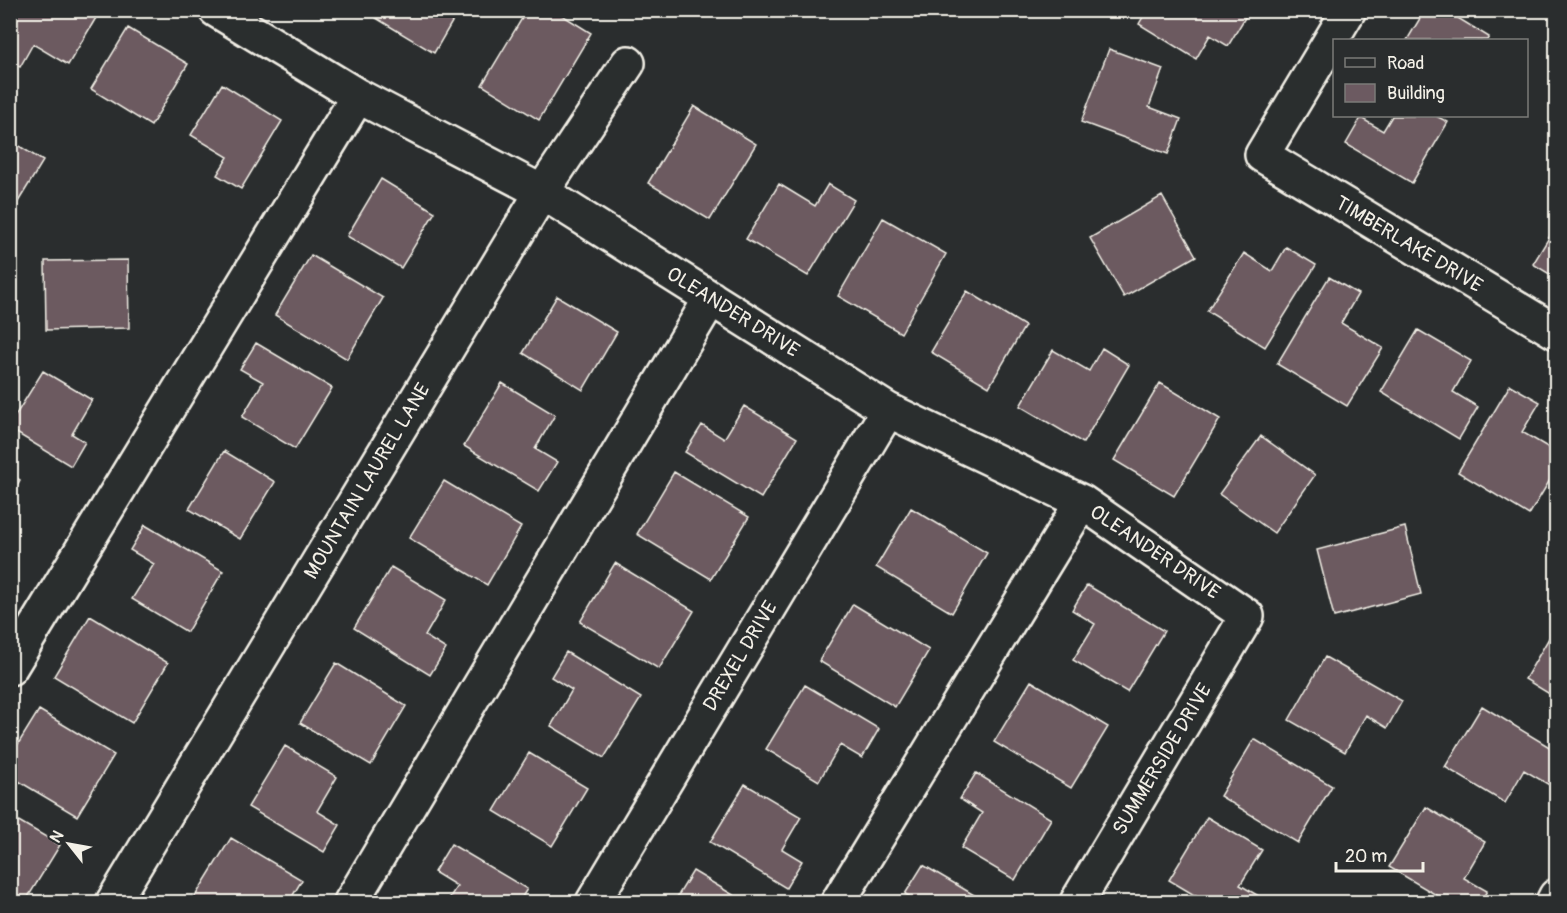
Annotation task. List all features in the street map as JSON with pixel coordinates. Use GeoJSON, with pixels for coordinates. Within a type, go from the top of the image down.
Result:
{"type":"FeatureCollection","features":[{"type":"Feature","properties":{"kind":"street","name":"OLEANDER DRIVE"},"geometry":{"type":"LineString","coordinates":[[216,10],[358,96],[542,192],[888,410],[1082,502],[1247,616]]}},
{"type":"Feature","properties":{"kind":"street","name":"TIMBERLAKE DRIVE"},"geometry":{"type":"LineString","coordinates":[[1349,10],[1262,155],[1557,332]]}},
{"type":"Feature","properties":{"kind":"street","name":"MOUNTAIN LAUREL LANE"},"geometry":{"type":"LineString","coordinates":[[113,903],[542,192],[628,63]]}},
{"type":"Feature","properties":{"kind":"street"},"geometry":{"type":"LineString","coordinates":[[10,668],[358,96]]}},
{"type":"Feature","properties":{"kind":"street"},"geometry":{"type":"LineString","coordinates":[[351,903],[711,298]]}},
{"type":"Feature","properties":{"kind":"street","name":"DREXEL DRIVE"},"geometry":{"type":"LineString","coordinates":[[593,903],[888,410]]}},
{"type":"Feature","properties":{"kind":"street"},"geometry":{"type":"LineString","coordinates":[[838,903],[1082,502]]}},
{"type":"Feature","properties":{"kind":"street","name":"SUMMERSIDE DRIVE"},"geometry":{"type":"LineString","coordinates":[[1077,903],[1247,616]]}},
{"type":"Feature","properties":{"kind":"street"},"geometry":{"type":"LineString","coordinates":[[1553,903],[1557,896]]}},
{"type":"Feature","properties":{"kind":"building"},"geometry":{"type":"Polygon","coordinates":[[[14,10],[100,11],[68,65],[33,44],[20,67],[10,62],[10,16],[14,10]]]}},
{"type":"Feature","properties":{"kind":"building"},"geometry":{"type":"Polygon","coordinates":[[[381,10],[459,10],[434,53],[376,18],[381,10]]]}},
{"type":"Feature","properties":{"kind":"building"},"geometry":{"type":"Polygon","coordinates":[[[527,10],[554,10],[591,33],[539,120],[482,85],[527,10]]]}},
{"type":"Feature","properties":{"kind":"building"},"geometry":{"type":"Polygon","coordinates":[[[1147,10],[1236,10],[1246,16],[1228,46],[1210,35],[1196,59],[1139,24],[1147,10]]]}},
{"type":"Feature","properties":{"kind":"building"},"geometry":{"type":"Polygon","coordinates":[[[1425,10],[1445,10],[1489,37],[1488,39],[1408,39],[1425,10]]]}},
{"type":"Feature","properties":{"kind":"building"},"geometry":{"type":"Polygon","coordinates":[[[128,28],[188,64],[151,126],[91,89],[128,28]]]}},
{"type":"Feature","properties":{"kind":"building"},"geometry":{"type":"Polygon","coordinates":[[[1109,49],[1163,69],[1149,107],[1181,119],[1168,154],[1081,122],[1109,49]]]}},
{"type":"Feature","properties":{"kind":"building"},"geometry":{"type":"Polygon","coordinates":[[[222,84],[282,121],[241,189],[217,175],[228,157],[191,135],[222,84]]]}},
{"type":"Feature","properties":{"kind":"building"},"geometry":{"type":"Polygon","coordinates":[[[694,106],[756,144],[710,220],[648,183],[694,106]]]}},
{"type":"Feature","properties":{"kind":"building"},"geometry":{"type":"Polygon","coordinates":[[[1391,117],[1438,117],[1448,122],[1412,183],[1346,144],[1361,118],[1383,131],[1391,117]]]}},
{"type":"Feature","properties":{"kind":"building"},"geometry":{"type":"Polygon","coordinates":[[[16,144],[43,161],[10,215],[10,154],[16,144]]]}},
{"type":"Feature","properties":{"kind":"building"},"geometry":{"type":"Polygon","coordinates":[[[381,179],[435,212],[401,268],[347,236],[381,179]]]}},
{"type":"Feature","properties":{"kind":"building"},"geometry":{"type":"Polygon","coordinates":[[[779,184],[815,206],[828,184],[854,200],[808,276],[746,239],[779,184]]]}},
{"type":"Feature","properties":{"kind":"building"},"geometry":{"type":"Polygon","coordinates":[[[1162,196],[1196,256],[1124,297],[1090,238],[1162,196]]]}},
{"type":"Feature","properties":{"kind":"building"},"geometry":{"type":"Polygon","coordinates":[[[883,218],[946,254],[901,333],[838,296],[883,218]]]}},
{"type":"Feature","properties":{"kind":"building"},"geometry":{"type":"Polygon","coordinates":[[[1556,226],[1556,278],[1533,264],[1556,226]]]}},
{"type":"Feature","properties":{"kind":"building"},"geometry":{"type":"Polygon","coordinates":[[[1286,247],[1316,265],[1265,347],[1207,311],[1244,253],[1272,271],[1286,247]]]}},
{"type":"Feature","properties":{"kind":"building"},"geometry":{"type":"Polygon","coordinates":[[[311,255],[383,298],[347,359],[275,315],[311,255]]]}},
{"type":"Feature","properties":{"kind":"building"},"geometry":{"type":"Polygon","coordinates":[[[128,260],[129,328],[46,330],[45,261],[128,260]]]}},
{"type":"Feature","properties":{"kind":"building"},"geometry":{"type":"Polygon","coordinates":[[[1329,277],[1358,294],[1341,323],[1383,348],[1347,406],[1277,364],[1329,277]]]}},
{"type":"Feature","properties":{"kind":"building"},"geometry":{"type":"Polygon","coordinates":[[[967,291],[1025,326],[989,387],[931,352],[967,291]]]}},
{"type":"Feature","properties":{"kind":"building"},"geometry":{"type":"Polygon","coordinates":[[[557,296],[617,332],[583,390],[523,353],[557,296]]]}},
{"type":"Feature","properties":{"kind":"building"},"geometry":{"type":"Polygon","coordinates":[[[1418,330],[1471,361],[1453,392],[1478,407],[1459,439],[1381,392],[1418,330]]]}},
{"type":"Feature","properties":{"kind":"building"},"geometry":{"type":"Polygon","coordinates":[[[256,343],[332,388],[295,449],[242,417],[263,382],[240,369],[256,343]]]}},
{"type":"Feature","properties":{"kind":"building"},"geometry":{"type":"Polygon","coordinates":[[[1102,348],[1129,365],[1083,443],[1020,406],[1053,350],[1089,371],[1102,348]]]}},
{"type":"Feature","properties":{"kind":"building"},"geometry":{"type":"Polygon","coordinates":[[[43,371],[92,400],[72,434],[85,442],[71,466],[10,429],[10,424],[43,371]]]}},
{"type":"Feature","properties":{"kind":"building"},"geometry":{"type":"Polygon","coordinates":[[[502,383],[555,415],[535,449],[557,462],[539,491],[464,446],[502,383]]]}},
{"type":"Feature","properties":{"kind":"building"},"geometry":{"type":"Polygon","coordinates":[[[1160,383],[1220,419],[1174,496],[1114,460],[1160,383]]]}},
{"type":"Feature","properties":{"kind":"building"},"geometry":{"type":"Polygon","coordinates":[[[1510,385],[1540,402],[1522,432],[1556,452],[1556,470],[1529,515],[1458,472],[1510,385]]]}},
{"type":"Feature","properties":{"kind":"building"},"geometry":{"type":"Polygon","coordinates":[[[744,406],[797,438],[761,498],[685,452],[702,425],[724,439],[744,406]]]}},
{"type":"Feature","properties":{"kind":"building"},"geometry":{"type":"Polygon","coordinates":[[[1261,436],[1315,475],[1274,533],[1219,494],[1261,436]]]}},
{"type":"Feature","properties":{"kind":"building"},"geometry":{"type":"Polygon","coordinates":[[[224,451],[275,482],[240,539],[189,509],[224,451]]]}},
{"type":"Feature","properties":{"kind":"building"},"geometry":{"type":"Polygon","coordinates":[[[674,472],[749,517],[711,579],[637,534],[674,472]]]}},
{"type":"Feature","properties":{"kind":"building"},"geometry":{"type":"Polygon","coordinates":[[[10,474],[20,480],[10,497],[10,474]]]}},
{"type":"Feature","properties":{"kind":"building"},"geometry":{"type":"Polygon","coordinates":[[[444,481],[521,527],[487,585],[409,538],[444,481]]]}},
{"type":"Feature","properties":{"kind":"building"},"geometry":{"type":"Polygon","coordinates":[[[911,508],[987,553],[952,613],[876,567],[911,508]]]}},
{"type":"Feature","properties":{"kind":"building"},"geometry":{"type":"Polygon","coordinates":[[[145,525],[223,571],[187,632],[132,599],[154,564],[130,550],[145,525]]]}},
{"type":"Feature","properties":{"kind":"building"},"geometry":{"type":"Polygon","coordinates":[[[1405,527],[1421,594],[1334,617],[1317,550],[1405,527]]]}},
{"type":"Feature","properties":{"kind":"building"},"geometry":{"type":"Polygon","coordinates":[[[615,563],[694,611],[659,669],[580,622],[615,563]]]}},
{"type":"Feature","properties":{"kind":"building"},"geometry":{"type":"Polygon","coordinates":[[[391,567],[446,600],[425,636],[446,649],[430,675],[354,628],[391,567]]]}},
{"type":"Feature","properties":{"kind":"building"},"geometry":{"type":"Polygon","coordinates":[[[1087,585],[1164,631],[1127,692],[1073,660],[1095,624],[1072,610],[1087,585]]]}},
{"type":"Feature","properties":{"kind":"building"},"geometry":{"type":"Polygon","coordinates":[[[853,604],[929,650],[895,707],[819,661],[853,604]]]}},
{"type":"Feature","properties":{"kind":"building"},"geometry":{"type":"Polygon","coordinates":[[[90,616],[168,663],[132,723],[54,676],[90,616]]]}},
{"type":"Feature","properties":{"kind":"building"},"geometry":{"type":"Polygon","coordinates":[[[1556,626],[1556,698],[1525,679],[1556,626]]]}},
{"type":"Feature","properties":{"kind":"building"},"geometry":{"type":"Polygon","coordinates":[[[566,652],[641,698],[604,758],[551,726],[572,690],[551,677],[566,652]]]}},
{"type":"Feature","properties":{"kind":"building"},"geometry":{"type":"Polygon","coordinates":[[[1325,657],[1402,701],[1387,728],[1366,715],[1345,752],[1289,720],[1325,657]]]}},
{"type":"Feature","properties":{"kind":"building"},"geometry":{"type":"Polygon","coordinates":[[[336,663],[406,706],[371,765],[300,723],[336,663]]]}},
{"type":"Feature","properties":{"kind":"building"},"geometry":{"type":"Polygon","coordinates":[[[1031,681],[1108,727],[1071,788],[994,742],[1031,681]]]}},
{"type":"Feature","properties":{"kind":"building"},"geometry":{"type":"Polygon","coordinates":[[[805,685],[879,729],[862,758],[840,745],[819,781],[766,749],[805,685]]]}},
{"type":"Feature","properties":{"kind":"building"},"geometry":{"type":"Polygon","coordinates":[[[1482,706],[1556,751],[1556,789],[1524,770],[1505,803],[1445,767],[1482,706]]]}},
{"type":"Feature","properties":{"kind":"building"},"geometry":{"type":"Polygon","coordinates":[[[39,710],[114,755],[77,816],[10,776],[10,757],[39,710]]]}},
{"type":"Feature","properties":{"kind":"building"},"geometry":{"type":"Polygon","coordinates":[[[1254,739],[1332,786],[1298,843],[1220,796],[1254,739]]]}},
{"type":"Feature","properties":{"kind":"building"},"geometry":{"type":"Polygon","coordinates":[[[285,746],[337,777],[317,811],[340,825],[324,852],[248,807],[285,746]]]}},
{"type":"Feature","properties":{"kind":"building"},"geometry":{"type":"Polygon","coordinates":[[[529,753],[587,788],[552,846],[494,811],[529,753]]]}},
{"type":"Feature","properties":{"kind":"building"},"geometry":{"type":"Polygon","coordinates":[[[976,773],[1051,819],[1015,880],[961,848],[982,813],[960,799],[976,773]]]}},
{"type":"Feature","properties":{"kind":"building"},"geometry":{"type":"Polygon","coordinates":[[[745,784],[801,817],[782,849],[802,861],[786,888],[710,842],[745,784]]]}},
{"type":"Feature","properties":{"kind":"building"},"geometry":{"type":"Polygon","coordinates":[[[1426,807],[1485,842],[1464,878],[1487,891],[1480,902],[1448,902],[1389,867],[1426,807]]]}},
{"type":"Feature","properties":{"kind":"building"},"geometry":{"type":"Polygon","coordinates":[[[10,816],[60,845],[25,902],[10,899],[10,816]]]}},
{"type":"Feature","properties":{"kind":"building"},"geometry":{"type":"Polygon","coordinates":[[[1207,817],[1262,850],[1240,885],[1262,898],[1259,902],[1206,902],[1169,880],[1207,817]]]}},
{"type":"Feature","properties":{"kind":"building"},"geometry":{"type":"Polygon","coordinates":[[[231,838],[302,880],[289,902],[202,902],[194,898],[231,838]]]}},
{"type":"Feature","properties":{"kind":"building"},"geometry":{"type":"Polygon","coordinates":[[[451,844],[527,889],[519,902],[447,902],[457,886],[434,872],[451,844]]]}},
{"type":"Feature","properties":{"kind":"building"},"geometry":{"type":"Polygon","coordinates":[[[923,865],[986,902],[920,902],[905,894],[923,865]]]}},
{"type":"Feature","properties":{"kind":"building"},"geometry":{"type":"Polygon","coordinates":[[[693,871],[745,902],[674,902],[693,871]]]}}]}
